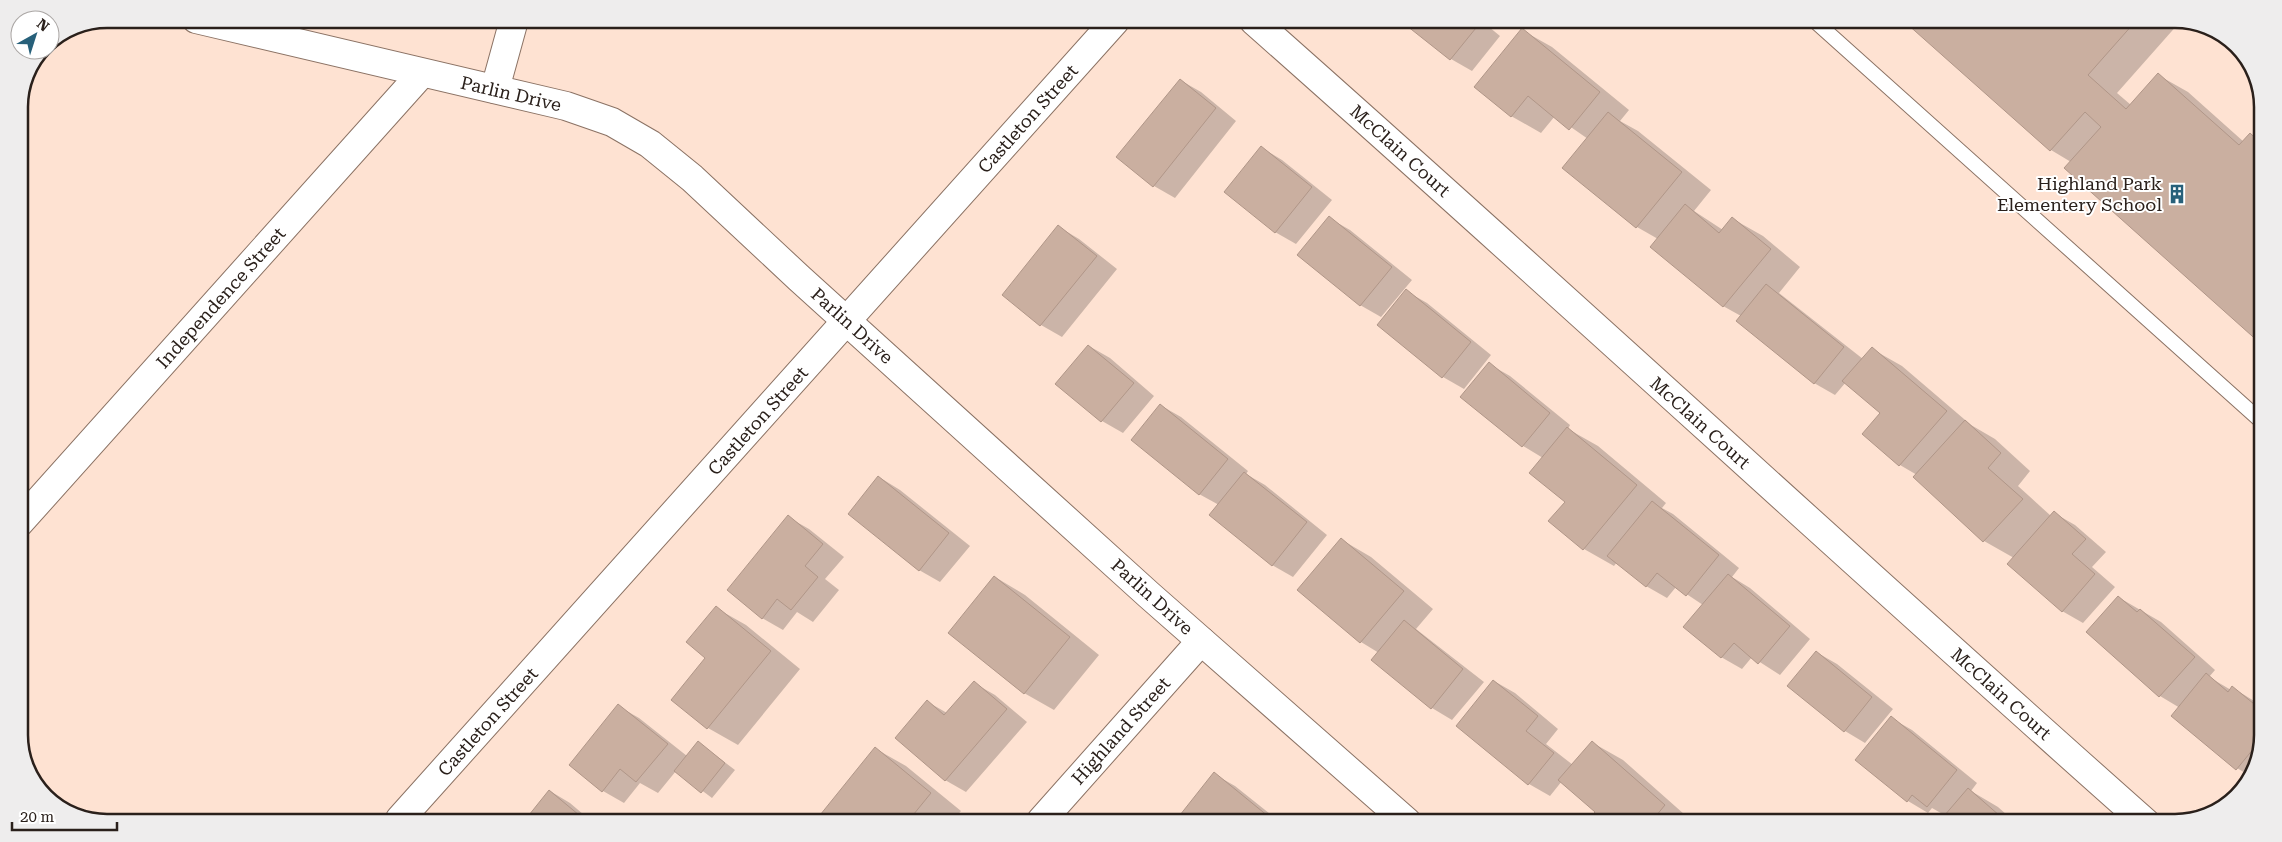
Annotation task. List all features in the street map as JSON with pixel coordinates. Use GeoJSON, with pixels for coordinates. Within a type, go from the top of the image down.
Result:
{"type":"FeatureCollection","features":[{"type":"Feature","properties":{"kind":"street","name":"Parlin Drive"},"geometry":{"type":"LineString","coordinates":[[234,28],[566,106],[612,122],[650,144],[692,178],[847,322],[1201,641],[1398,814]]}},
{"type":"Feature","properties":{"kind":"street"},"geometry":{"type":"LineString","coordinates":[[494,89],[512,28]]}},
{"type":"Feature","properties":{"kind":"street","name":"Castleton Street"},"geometry":{"type":"LineString","coordinates":[[404,814],[1109,28]]}},
{"type":"Feature","properties":{"kind":"street","name":"McClain Court"},"geometry":{"type":"LineString","coordinates":[[1262,28],[1565,300],[1846,556],[2136,814]]}},
{"type":"Feature","properties":{"kind":"street","name":"Independence Street"},"geometry":{"type":"LineString","coordinates":[[28,513],[422,73]]}},
{"type":"Feature","properties":{"kind":"street","name":"Highland Street"},"geometry":{"type":"LineString","coordinates":[[1047,814],[1201,641]]}},
{"type":"Feature","properties":{"kind":"lane"},"geometry":{"type":"LineString","coordinates":[[1823,28],[2254,415]]}},
{"type":"Feature","properties":{"kind":"building"},"geometry":{"type":"Polygon","coordinates":[[[1410,28],[1476,28],[1450,60],[1410,28]]]}},
{"type":"Feature","properties":{"kind":"building"},"geometry":{"type":"Polygon","coordinates":[[[1522,28],[1600,92],[1569,130],[1528,96],[1511,117],[1474,87],[1522,28]]]}},
{"type":"Feature","properties":{"kind":"building","name":"Highland Park Elementery School"},"geometry":{"type":"Polygon","coordinates":[[[1912,28],[2130,28],[2088,75],[2126,109],[2158,73],[2239,145],[2250,133],[2254,137],[2254,338],[2064,168],[2101,127],[2085,112],[2050,151],[1912,28]]]}},
{"type":"Feature","properties":{"kind":"building"},"geometry":{"type":"Polygon","coordinates":[[[1180,79],[1216,108],[1153,187],[1116,157],[1180,79]]]}},
{"type":"Feature","properties":{"kind":"building"},"geometry":{"type":"Polygon","coordinates":[[[1608,112],[1682,172],[1636,228],[1562,168],[1608,112]]]}},
{"type":"Feature","properties":{"kind":"building"},"geometry":{"type":"Polygon","coordinates":[[[1261,146],[1312,187],[1275,233],[1224,192],[1261,146]]]}},
{"type":"Feature","properties":{"kind":"building"},"geometry":{"type":"Polygon","coordinates":[[[1685,204],[1719,233],[1732,217],[1771,249],[1723,307],[1650,247],[1685,204]]]}},
{"type":"Feature","properties":{"kind":"building"},"geometry":{"type":"Polygon","coordinates":[[[1329,216],[1392,267],[1360,306],[1297,255],[1329,216]]]}},
{"type":"Feature","properties":{"kind":"building"},"geometry":{"type":"Polygon","coordinates":[[[1058,225],[1097,256],[1040,326],[1002,295],[1058,225]]]}},
{"type":"Feature","properties":{"kind":"building"},"geometry":{"type":"Polygon","coordinates":[[[1766,284],[1844,347],[1814,384],[1736,321],[1766,284]]]}},
{"type":"Feature","properties":{"kind":"building"},"geometry":{"type":"Polygon","coordinates":[[[1406,289],[1471,342],[1442,378],[1377,325],[1406,289]]]}},
{"type":"Feature","properties":{"kind":"building"},"geometry":{"type":"Polygon","coordinates":[[[1088,345],[1134,383],[1101,422],[1055,384],[1088,345]]]}},
{"type":"Feature","properties":{"kind":"building"},"geometry":{"type":"Polygon","coordinates":[[[1872,347],[1947,411],[1899,466],[1862,434],[1880,413],[1842,381],[1872,347]]]}},
{"type":"Feature","properties":{"kind":"building"},"geometry":{"type":"Polygon","coordinates":[[[1489,362],[1550,413],[1522,447],[1460,397],[1489,362]]]}},
{"type":"Feature","properties":{"kind":"building"},"geometry":{"type":"Polygon","coordinates":[[[1160,404],[1228,459],[1199,495],[1131,440],[1160,404]]]}},
{"type":"Feature","properties":{"kind":"building"},"geometry":{"type":"Polygon","coordinates":[[[1965,420],[2001,453],[1988,468],[2023,499],[1983,542],[1913,477],[1965,420]]]}},
{"type":"Feature","properties":{"kind":"building"},"geometry":{"type":"Polygon","coordinates":[[[1567,427],[1637,485],[1583,550],[1548,521],[1565,502],[1529,473],[1567,427]]]}},
{"type":"Feature","properties":{"kind":"building"},"geometry":{"type":"Polygon","coordinates":[[[1244,472],[1307,522],[1272,566],[1209,515],[1244,472]]]}},
{"type":"Feature","properties":{"kind":"building"},"geometry":{"type":"Polygon","coordinates":[[[878,476],[949,533],[919,571],[848,514],[878,476]]]}},
{"type":"Feature","properties":{"kind":"building"},"geometry":{"type":"Polygon","coordinates":[[[1652,501],[1719,555],[1686,596],[1657,573],[1646,587],[1607,556],[1652,501]]]}},
{"type":"Feature","properties":{"kind":"building"},"geometry":{"type":"Polygon","coordinates":[[[2054,511],[2086,539],[2072,554],[2095,574],[2062,612],[2007,564],[2054,511]]]}},
{"type":"Feature","properties":{"kind":"building"},"geometry":{"type":"Polygon","coordinates":[[[788,515],[823,544],[805,566],[818,577],[791,610],[777,599],[762,619],[727,590],[788,515]]]}},
{"type":"Feature","properties":{"kind":"building"},"geometry":{"type":"Polygon","coordinates":[[[1341,538],[1404,591],[1360,643],[1297,590],[1341,538]]]}},
{"type":"Feature","properties":{"kind":"building"},"geometry":{"type":"Polygon","coordinates":[[[1728,574],[1790,626],[1758,664],[1734,643],[1721,658],[1683,627],[1728,574]]]}},
{"type":"Feature","properties":{"kind":"building"},"geometry":{"type":"Polygon","coordinates":[[[994,576],[1070,637],[1024,694],[948,633],[994,576]]]}},
{"type":"Feature","properties":{"kind":"building"},"geometry":{"type":"Polygon","coordinates":[[[2118,596],[2137,612],[2140,609],[2195,657],[2159,697],[2086,632],[2118,596]]]}},
{"type":"Feature","properties":{"kind":"building"},"geometry":{"type":"Polygon","coordinates":[[[716,606],[771,651],[707,729],[671,700],[705,658],[686,642],[716,606]]]}},
{"type":"Feature","properties":{"kind":"building"},"geometry":{"type":"Polygon","coordinates":[[[1404,620],[1463,669],[1431,709],[1371,660],[1404,620]]]}},
{"type":"Feature","properties":{"kind":"building"},"geometry":{"type":"Polygon","coordinates":[[[1816,651],[1872,697],[1844,732],[1787,686],[1816,651]]]}},
{"type":"Feature","properties":{"kind":"building"},"geometry":{"type":"Polygon","coordinates":[[[2206,673],[2228,692],[2232,686],[2254,704],[2253,749],[2236,770],[2171,716],[2206,673]]]}},
{"type":"Feature","properties":{"kind":"building"},"geometry":{"type":"Polygon","coordinates":[[[1493,680],[1538,716],[1526,731],[1554,753],[1528,785],[1456,726],[1493,680]]]}},
{"type":"Feature","properties":{"kind":"building"},"geometry":{"type":"Polygon","coordinates":[[[974,681],[1007,709],[945,781],[895,738],[927,700],[944,715],[974,681]]]}},
{"type":"Feature","properties":{"kind":"building"},"geometry":{"type":"Polygon","coordinates":[[[618,704],[668,744],[636,782],[620,769],[602,792],[569,765],[618,704]]]}},
{"type":"Feature","properties":{"kind":"building"},"geometry":{"type":"Polygon","coordinates":[[[1891,716],[1957,770],[1927,807],[1912,795],[1907,802],[1855,760],[1891,716]]]}},
{"type":"Feature","properties":{"kind":"building"},"geometry":{"type":"Polygon","coordinates":[[[698,741],[725,763],[701,793],[674,771],[698,741]]]}},
{"type":"Feature","properties":{"kind":"building"},"geometry":{"type":"Polygon","coordinates":[[[1592,741],[1665,805],[1658,814],[1593,814],[1595,812],[1558,780],[1592,741]]]}},
{"type":"Feature","properties":{"kind":"building"},"geometry":{"type":"Polygon","coordinates":[[[875,747],[931,793],[914,814],[821,814],[875,747]]]}},
{"type":"Feature","properties":{"kind":"building"},"geometry":{"type":"Polygon","coordinates":[[[1214,772],[1265,814],[1181,814],[1214,772]]]}},
{"type":"Feature","properties":{"kind":"building"},"geometry":{"type":"Polygon","coordinates":[[[1968,788],[1998,814],[1946,814],[1968,788]]]}},
{"type":"Feature","properties":{"kind":"building"},"geometry":{"type":"Polygon","coordinates":[[[549,790],[578,814],[530,814],[549,790]]]}},
{"type":"Feature","properties":{"kind":"place","name":"Highland Park Elementery School"},"geometry":{"type":"Point","coordinates":[2177,194]}}]}
